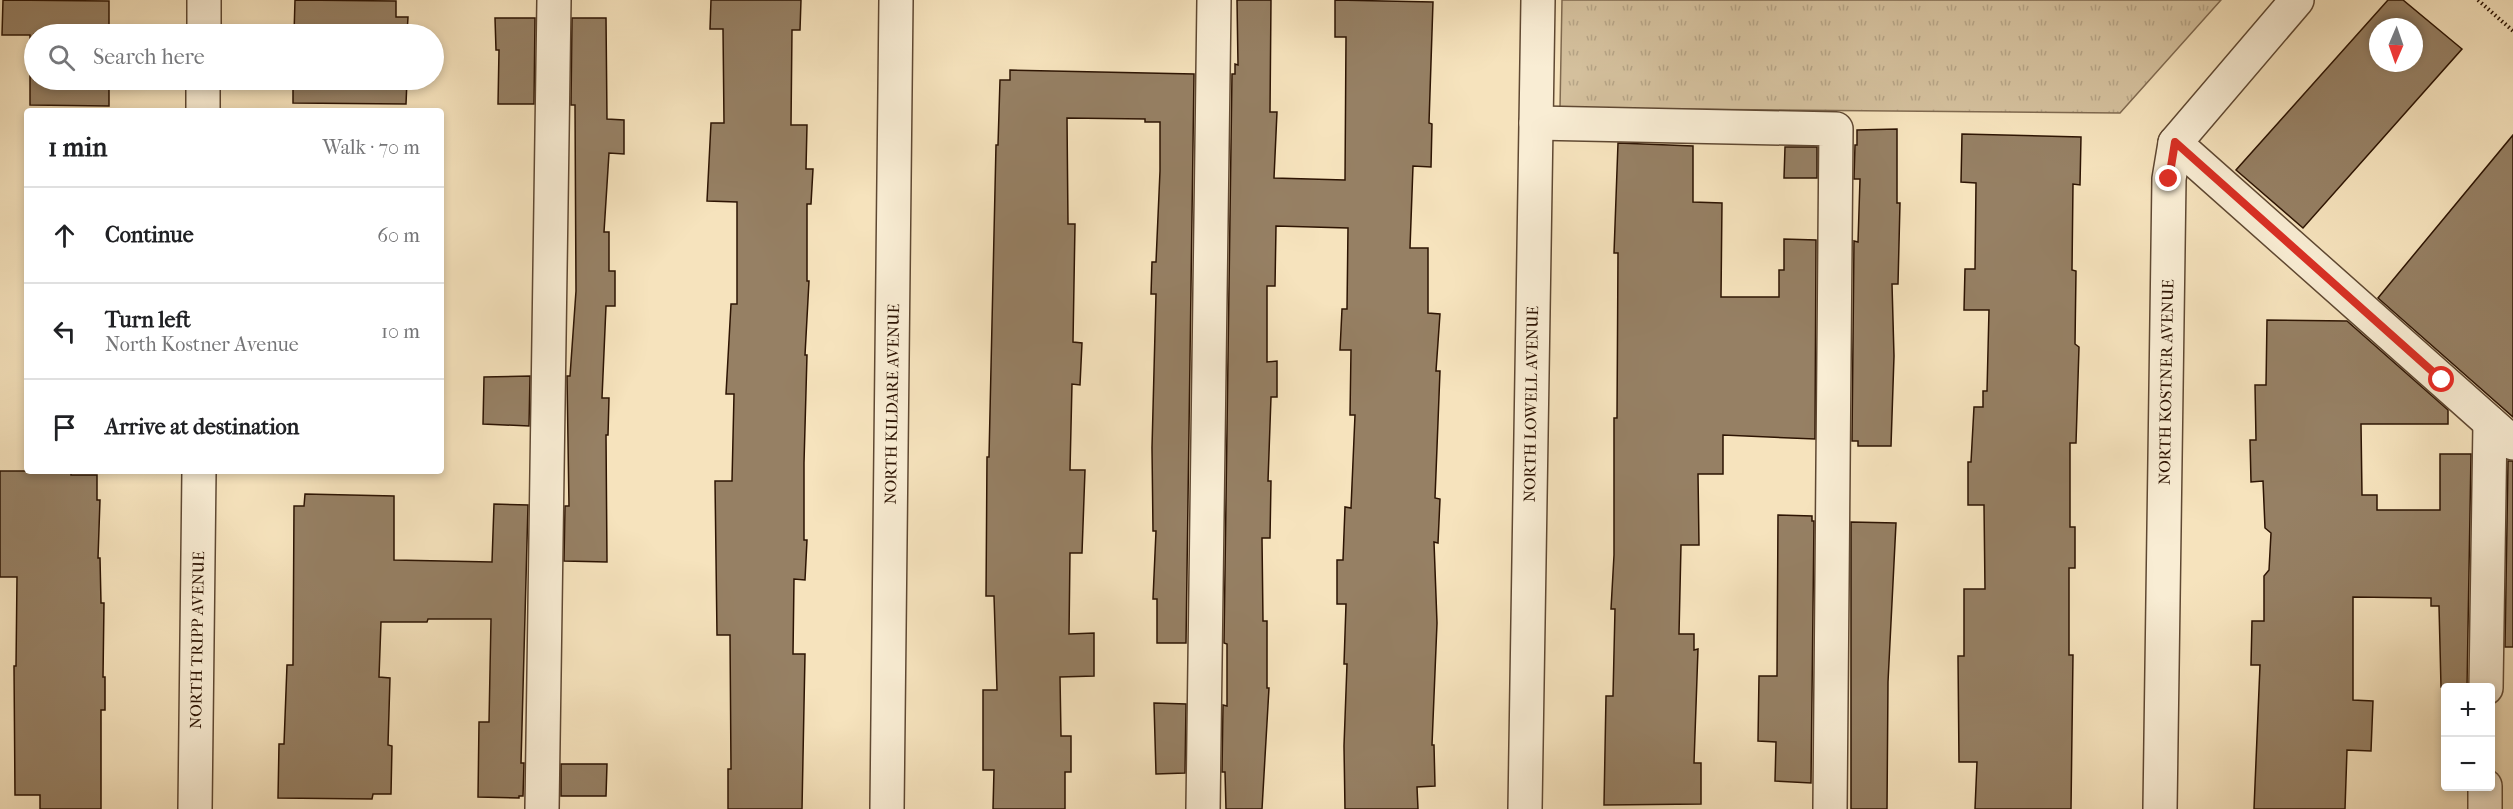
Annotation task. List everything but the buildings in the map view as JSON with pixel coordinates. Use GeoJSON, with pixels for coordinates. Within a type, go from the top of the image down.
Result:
{"type":"FeatureCollection","features":[{"type":"Feature","properties":{"kind":"street"},"geometry":{"type":"LineString","coordinates":[[204,0],[204,24]]}},
{"type":"Feature","properties":{"kind":"street"},"geometry":{"type":"LineString","coordinates":[[542,809],[554,0]]}},
{"type":"Feature","properties":{"kind":"street","name":"NORTH KILDARE AVENUE"},"geometry":{"type":"LineString","coordinates":[[888,809],[896,0]]}},
{"type":"Feature","properties":{"kind":"street"},"geometry":{"type":"LineString","coordinates":[[1203,809],[1214,0]]}},
{"type":"Feature","properties":{"kind":"street","name":"NORTH LOWELL AVENUE"},"geometry":{"type":"LineString","coordinates":[[1525,809],[1538,0]]}},
{"type":"Feature","properties":{"kind":"street"},"geometry":{"type":"LineString","coordinates":[[2297,0],[2175,142],[2501,433],[2486,683]]}},
{"type":"Feature","properties":{"kind":"street"},"geometry":{"type":"LineString","coordinates":[[203,90],[203,108]]}},
{"type":"Feature","properties":{"kind":"street"},"geometry":{"type":"LineString","coordinates":[[1536,123],[1836,129],[1830,809]]}},
{"type":"Feature","properties":{"kind":"street","name":"NORTH KOSTNER AVENUE"},"geometry":{"type":"LineString","coordinates":[[2160,809],[2169,179],[2175,142]]}},
{"type":"Feature","properties":{"kind":"street","name":"NORTH TRIPP AVENUE"},"geometry":{"type":"LineString","coordinates":[[195,809],[199,474]]}},
{"type":"Feature","properties":{"kind":"street"},"geometry":{"type":"LineString","coordinates":[[2485,791],[2485,809]]}},
{"type":"Feature","properties":{"kind":"path"},"geometry":{"type":"LineString","coordinates":[[2478,0],[2513,31]]}},
{"type":"Feature","properties":{"kind":"green space"},"geometry":{"type":"Polygon","coordinates":[[[1562,0],[2221,0],[2120,113],[1560,108],[1562,0]]]}},
{"type":"Feature","properties":{"kind":"route"},"geometry":{"type":"LineString","coordinates":[[2169,179],[2175,142],[2442,380]]}}]}
